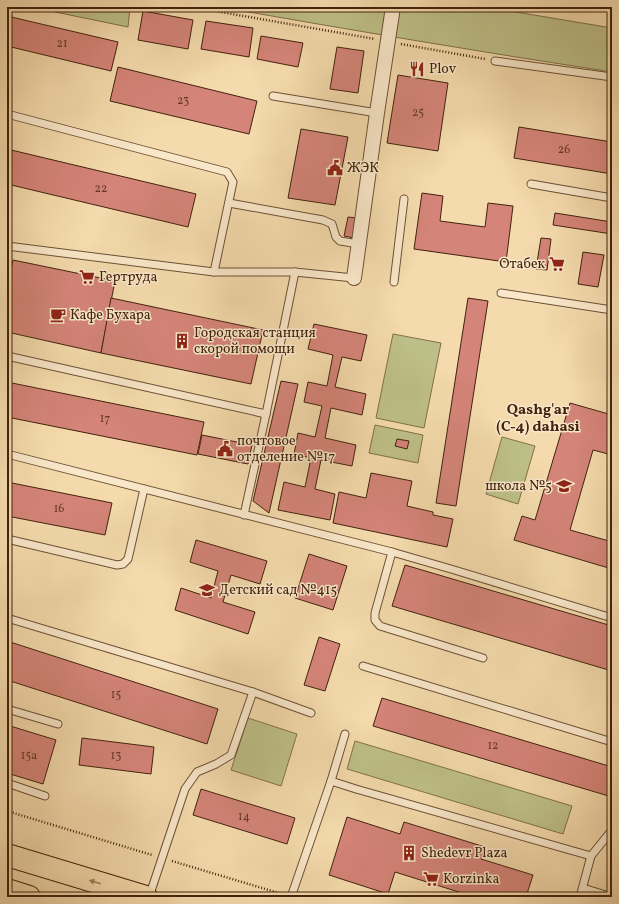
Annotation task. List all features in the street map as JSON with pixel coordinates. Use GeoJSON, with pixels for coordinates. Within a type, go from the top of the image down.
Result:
{"type":"FeatureCollection","features":[{"type":"Feature","properties":{"kind":"main road"},"geometry":{"type":"LineString","coordinates":[[7,855],[148,897]]}},
{"type":"Feature","properties":{"kind":"main road"},"geometry":{"type":"LineString","coordinates":[[7,890],[29,897]]}},
{"type":"Feature","properties":{"kind":"street"},"geometry":{"type":"LineString","coordinates":[[354,278],[393,7]]}},
{"type":"Feature","properties":{"kind":"lane"},"geometry":{"type":"LineString","coordinates":[[495,61],[612,77]]}},
{"type":"Feature","properties":{"kind":"lane"},"geometry":{"type":"LineString","coordinates":[[273,96],[377,113]]}},
{"type":"Feature","properties":{"kind":"lane"},"geometry":{"type":"LineString","coordinates":[[7,114],[227,172],[233,182],[214,272]]}},
{"type":"Feature","properties":{"kind":"lane"},"geometry":{"type":"LineString","coordinates":[[531,184],[612,198]]}},
{"type":"Feature","properties":{"kind":"lane"},"geometry":{"type":"LineString","coordinates":[[394,282],[404,199]]}},
{"type":"Feature","properties":{"kind":"lane"},"geometry":{"type":"LineString","coordinates":[[229,202],[323,220],[332,224],[336,237],[340,241],[359,244]]}},
{"type":"Feature","properties":{"kind":"lane"},"geometry":{"type":"LineString","coordinates":[[7,246],[214,272],[295,272],[354,278]]}},
{"type":"Feature","properties":{"kind":"lane"},"geometry":{"type":"LineString","coordinates":[[244,515],[295,272]]}},
{"type":"Feature","properties":{"kind":"lane"},"geometry":{"type":"LineString","coordinates":[[501,293],[612,310]]}},
{"type":"Feature","properties":{"kind":"lane"},"geometry":{"type":"LineString","coordinates":[[7,356],[266,414]]}},
{"type":"Feature","properties":{"kind":"lane"},"geometry":{"type":"LineString","coordinates":[[7,454],[392,552],[612,618]]}},
{"type":"Feature","properties":{"kind":"lane"},"geometry":{"type":"LineString","coordinates":[[7,538],[117,565],[123,564],[128,559],[144,489]]}},
{"type":"Feature","properties":{"kind":"lane"},"geometry":{"type":"LineString","coordinates":[[392,552],[374,613],[374,620],[380,626],[483,658]]}},
{"type":"Feature","properties":{"kind":"lane"},"geometry":{"type":"LineString","coordinates":[[7,618],[253,692],[311,713]]}},
{"type":"Feature","properties":{"kind":"lane"},"geometry":{"type":"LineString","coordinates":[[363,666],[612,742]]}},
{"type":"Feature","properties":{"kind":"lane"},"geometry":{"type":"LineString","coordinates":[[148,897],[163,858],[185,789],[197,772],[216,764],[231,755],[253,692]]}},
{"type":"Feature","properties":{"kind":"lane"},"geometry":{"type":"LineString","coordinates":[[7,710],[58,724]]}},
{"type":"Feature","properties":{"kind":"lane"},"geometry":{"type":"LineString","coordinates":[[291,897],[331,781],[345,734]]}},
{"type":"Feature","properties":{"kind":"lane"},"geometry":{"type":"LineString","coordinates":[[331,781],[592,856]]}},
{"type":"Feature","properties":{"kind":"lane"},"geometry":{"type":"LineString","coordinates":[[7,783],[45,796]]}},
{"type":"Feature","properties":{"kind":"lane"},"geometry":{"type":"LineString","coordinates":[[580,897],[592,856],[612,830]]}},
{"type":"Feature","properties":{"kind":"lane"},"geometry":{"type":"LineString","coordinates":[[583,888],[612,896]]}},
{"type":"Feature","properties":{"kind":"path"},"geometry":{"type":"LineString","coordinates":[[192,7],[495,61]]}},
{"type":"Feature","properties":{"kind":"path"},"geometry":{"type":"LineString","coordinates":[[7,811],[291,897]]}},
{"type":"Feature","properties":{"kind":"green space"},"geometry":{"type":"Polygon","coordinates":[[[31,7],[130,7],[128,27],[31,7]]]}},
{"type":"Feature","properties":{"kind":"green space"},"geometry":{"type":"Polygon","coordinates":[[[220,7],[441,7],[510,11],[612,28],[612,72],[416,41],[220,7]]]}},
{"type":"Feature","properties":{"kind":"green space"},"geometry":{"type":"Polygon","coordinates":[[[393,334],[441,343],[424,428],[376,418],[393,334]]]}},
{"type":"Feature","properties":{"kind":"green space"},"geometry":{"type":"Polygon","coordinates":[[[375,425],[423,435],[418,463],[369,453],[375,425]]]}},
{"type":"Feature","properties":{"kind":"green space"},"geometry":{"type":"Polygon","coordinates":[[[502,437],[535,446],[518,504],[486,494],[502,437]]]}},
{"type":"Feature","properties":{"kind":"green space"},"geometry":{"type":"Polygon","coordinates":[[[248,718],[297,734],[281,786],[231,770],[248,718]]]}},
{"type":"Feature","properties":{"kind":"green space"},"geometry":{"type":"Polygon","coordinates":[[[355,741],[572,806],[563,834],[347,769],[355,741]]]}},
{"type":"Feature","properties":{"kind":"building"},"geometry":{"type":"Polygon","coordinates":[[[143,11],[193,20],[188,49],[138,40],[143,11]]]}},
{"type":"Feature","properties":{"kind":"building"},"geometry":{"type":"Polygon","coordinates":[[[7,16],[118,42],[111,71],[7,46],[7,16]]]}},
{"type":"Feature","properties":{"kind":"building"},"geometry":{"type":"Polygon","coordinates":[[[206,21],[253,28],[249,57],[201,49],[206,21]]]}},
{"type":"Feature","properties":{"kind":"building"},"geometry":{"type":"Polygon","coordinates":[[[261,36],[303,43],[298,67],[257,59],[261,36]]]}},
{"type":"Feature","properties":{"kind":"building"},"geometry":{"type":"Polygon","coordinates":[[[337,47],[364,51],[358,93],[330,89],[337,47]]]}},
{"type":"Feature","properties":{"kind":"building"},"geometry":{"type":"Polygon","coordinates":[[[118,67],[257,101],[249,134],[110,101],[118,67]]]}},
{"type":"Feature","properties":{"kind":"building"},"geometry":{"type":"Polygon","coordinates":[[[398,75],[448,83],[438,151],[387,143],[398,75]]]}},
{"type":"Feature","properties":{"kind":"building"},"geometry":{"type":"Polygon","coordinates":[[[519,127],[612,142],[612,174],[514,158],[519,127]]]}},
{"type":"Feature","properties":{"kind":"building"},"geometry":{"type":"Polygon","coordinates":[[[301,129],[348,137],[335,205],[288,198],[301,129]]]}},
{"type":"Feature","properties":{"kind":"building"},"geometry":{"type":"Polygon","coordinates":[[[7,149],[196,194],[188,227],[7,184],[7,149]]]}},
{"type":"Feature","properties":{"kind":"building"},"geometry":{"type":"Polygon","coordinates":[[[422,193],[443,196],[440,221],[485,227],[488,203],[513,206],[506,262],[414,249],[422,193]]]}},
{"type":"Feature","properties":{"kind":"building"},"geometry":{"type":"Polygon","coordinates":[[[555,213],[612,222],[612,234],[553,225],[555,213]]]}},
{"type":"Feature","properties":{"kind":"building"},"geometry":{"type":"Polygon","coordinates":[[[348,217],[357,218],[354,238],[344,236],[348,217]]]}},
{"type":"Feature","properties":{"kind":"building"},"geometry":{"type":"Polygon","coordinates":[[[541,238],[551,239],[547,270],[536,269],[541,238]]]}},
{"type":"Feature","properties":{"kind":"building"},"geometry":{"type":"Polygon","coordinates":[[[583,252],[604,255],[598,287],[578,284],[583,252]]]}},
{"type":"Feature","properties":{"kind":"building","name":"Кафе Бухара"},"geometry":{"type":"Polygon","coordinates":[[[13,260],[115,281],[101,353],[7,332],[7,288],[13,260]]]}},
{"type":"Feature","properties":{"kind":"building","name":"Городская станция скорой помощи"},"geometry":{"type":"Polygon","coordinates":[[[111,298],[263,330],[251,384],[101,353],[111,298]]]}},
{"type":"Feature","properties":{"kind":"building"},"geometry":{"type":"Polygon","coordinates":[[[468,298],[488,301],[456,506],[436,503],[468,298]]]}},
{"type":"Feature","properties":{"kind":"building"},"geometry":{"type":"Polygon","coordinates":[[[314,324],[367,335],[361,361],[342,357],[335,387],[366,394],[362,415],[331,408],[325,438],[356,445],[352,466],[321,460],[315,489],[335,494],[330,520],[278,510],[284,482],[305,487],[311,458],[294,454],[298,433],[315,437],[322,406],[304,402],[308,382],[327,386],[333,355],[308,349],[314,324]]]}},
{"type":"Feature","properties":{"kind":"building"},"geometry":{"type":"Polygon","coordinates":[[[281,381],[298,384],[269,513],[253,501],[281,381]]]}},
{"type":"Feature","properties":{"kind":"building"},"geometry":{"type":"Polygon","coordinates":[[[7,382],[204,422],[197,455],[7,417],[7,382]]]}},
{"type":"Feature","properties":{"kind":"building","name":"школа №5"},"geometry":{"type":"Polygon","coordinates":[[[570,403],[612,415],[612,455],[593,450],[570,530],[609,541],[612,530],[612,569],[514,540],[522,516],[535,520],[570,403]]]}},
{"type":"Feature","properties":{"kind":"building","name":"почтовое отделение №17"},"geometry":{"type":"Polygon","coordinates":[[[202,435],[252,445],[248,464],[198,454],[202,435]]]}},
{"type":"Feature","properties":{"kind":"building"},"geometry":{"type":"Polygon","coordinates":[[[397,439],[409,441],[407,449],[395,446],[397,439]]]}},
{"type":"Feature","properties":{"kind":"building"},"geometry":{"type":"Polygon","coordinates":[[[371,473],[412,481],[407,506],[433,512],[433,515],[453,519],[447,547],[333,523],[339,492],[366,498],[371,473]]]}},
{"type":"Feature","properties":{"kind":"building"},"geometry":{"type":"Polygon","coordinates":[[[7,482],[112,503],[105,535],[7,516],[7,482]]]}},
{"type":"Feature","properties":{"kind":"building"},"geometry":{"type":"Polygon","coordinates":[[[196,540],[267,561],[260,584],[231,575],[223,602],[255,612],[248,634],[175,610],[181,588],[211,598],[218,571],[190,562],[196,540]]]}},
{"type":"Feature","properties":{"kind":"building"},"geometry":{"type":"Polygon","coordinates":[[[309,554],[347,566],[333,610],[295,598],[309,554]]]}},
{"type":"Feature","properties":{"kind":"building"},"geometry":{"type":"Polygon","coordinates":[[[405,565],[612,626],[612,671],[392,606],[405,565]]]}},
{"type":"Feature","properties":{"kind":"building"},"geometry":{"type":"Polygon","coordinates":[[[319,637],[340,644],[325,691],[304,685],[319,637]]]}},
{"type":"Feature","properties":{"kind":"building"},"geometry":{"type":"Polygon","coordinates":[[[7,641],[218,709],[207,744],[7,680],[7,641]]]}},
{"type":"Feature","properties":{"kind":"building"},"geometry":{"type":"Polygon","coordinates":[[[382,698],[612,767],[612,797],[373,726],[382,698]]]}},
{"type":"Feature","properties":{"kind":"building"},"geometry":{"type":"Polygon","coordinates":[[[7,725],[56,740],[43,784],[7,773],[7,725]]]}},
{"type":"Feature","properties":{"kind":"building"},"geometry":{"type":"Polygon","coordinates":[[[82,738],[154,747],[151,774],[79,765],[82,738]]]}},
{"type":"Feature","properties":{"kind":"building"},"geometry":{"type":"Polygon","coordinates":[[[201,789],[295,818],[287,844],[193,815],[201,789]]]}},
{"type":"Feature","properties":{"kind":"building","name":"Shedevr Plaza"},"geometry":{"type":"Polygon","coordinates":[[[347,817],[400,834],[404,822],[485,847],[481,859],[533,875],[526,897],[461,897],[462,893],[395,872],[388,894],[329,875],[347,817]]]}},
{"type":"Feature","properties":{"kind":"place","name":"Plov"},"geometry":{"type":"Point","coordinates":[417,69]}},
{"type":"Feature","properties":{"kind":"place","name":"ЖЭК"},"geometry":{"type":"Point","coordinates":[335,168]}},
{"type":"Feature","properties":{"kind":"place","name":"Отабек"},"geometry":{"type":"Point","coordinates":[557,264]}},
{"type":"Feature","properties":{"kind":"place","name":"Гертруда"},"geometry":{"type":"Point","coordinates":[87,277]}},
{"type":"Feature","properties":{"kind":"place","name":"Кафе Бухара"},"geometry":{"type":"Point","coordinates":[58,315]}},
{"type":"Feature","properties":{"kind":"place","name":"Городская станция скорой помощи"},"geometry":{"type":"Point","coordinates":[182,341]}},
{"type":"Feature","properties":{"kind":"place","name":"почтовое отделение №17"},"geometry":{"type":"Point","coordinates":[225,449]}},
{"type":"Feature","properties":{"kind":"place","name":"школа №5"},"geometry":{"type":"Point","coordinates":[564,486]}},
{"type":"Feature","properties":{"kind":"place","name":"Детский сад №415"},"geometry":{"type":"Point","coordinates":[207,590]}},
{"type":"Feature","properties":{"kind":"place","name":"Shedevr Plaza"},"geometry":{"type":"Point","coordinates":[409,853]}},
{"type":"Feature","properties":{"kind":"place","name":"Korzinka"},"geometry":{"type":"Point","coordinates":[431,879]}},
{"type":"Feature","properties":{"kind":"district","name":"Qashg'ar (C-4) dahasi"},"geometry":{"type":"Point","coordinates":[538,418]}}]}
